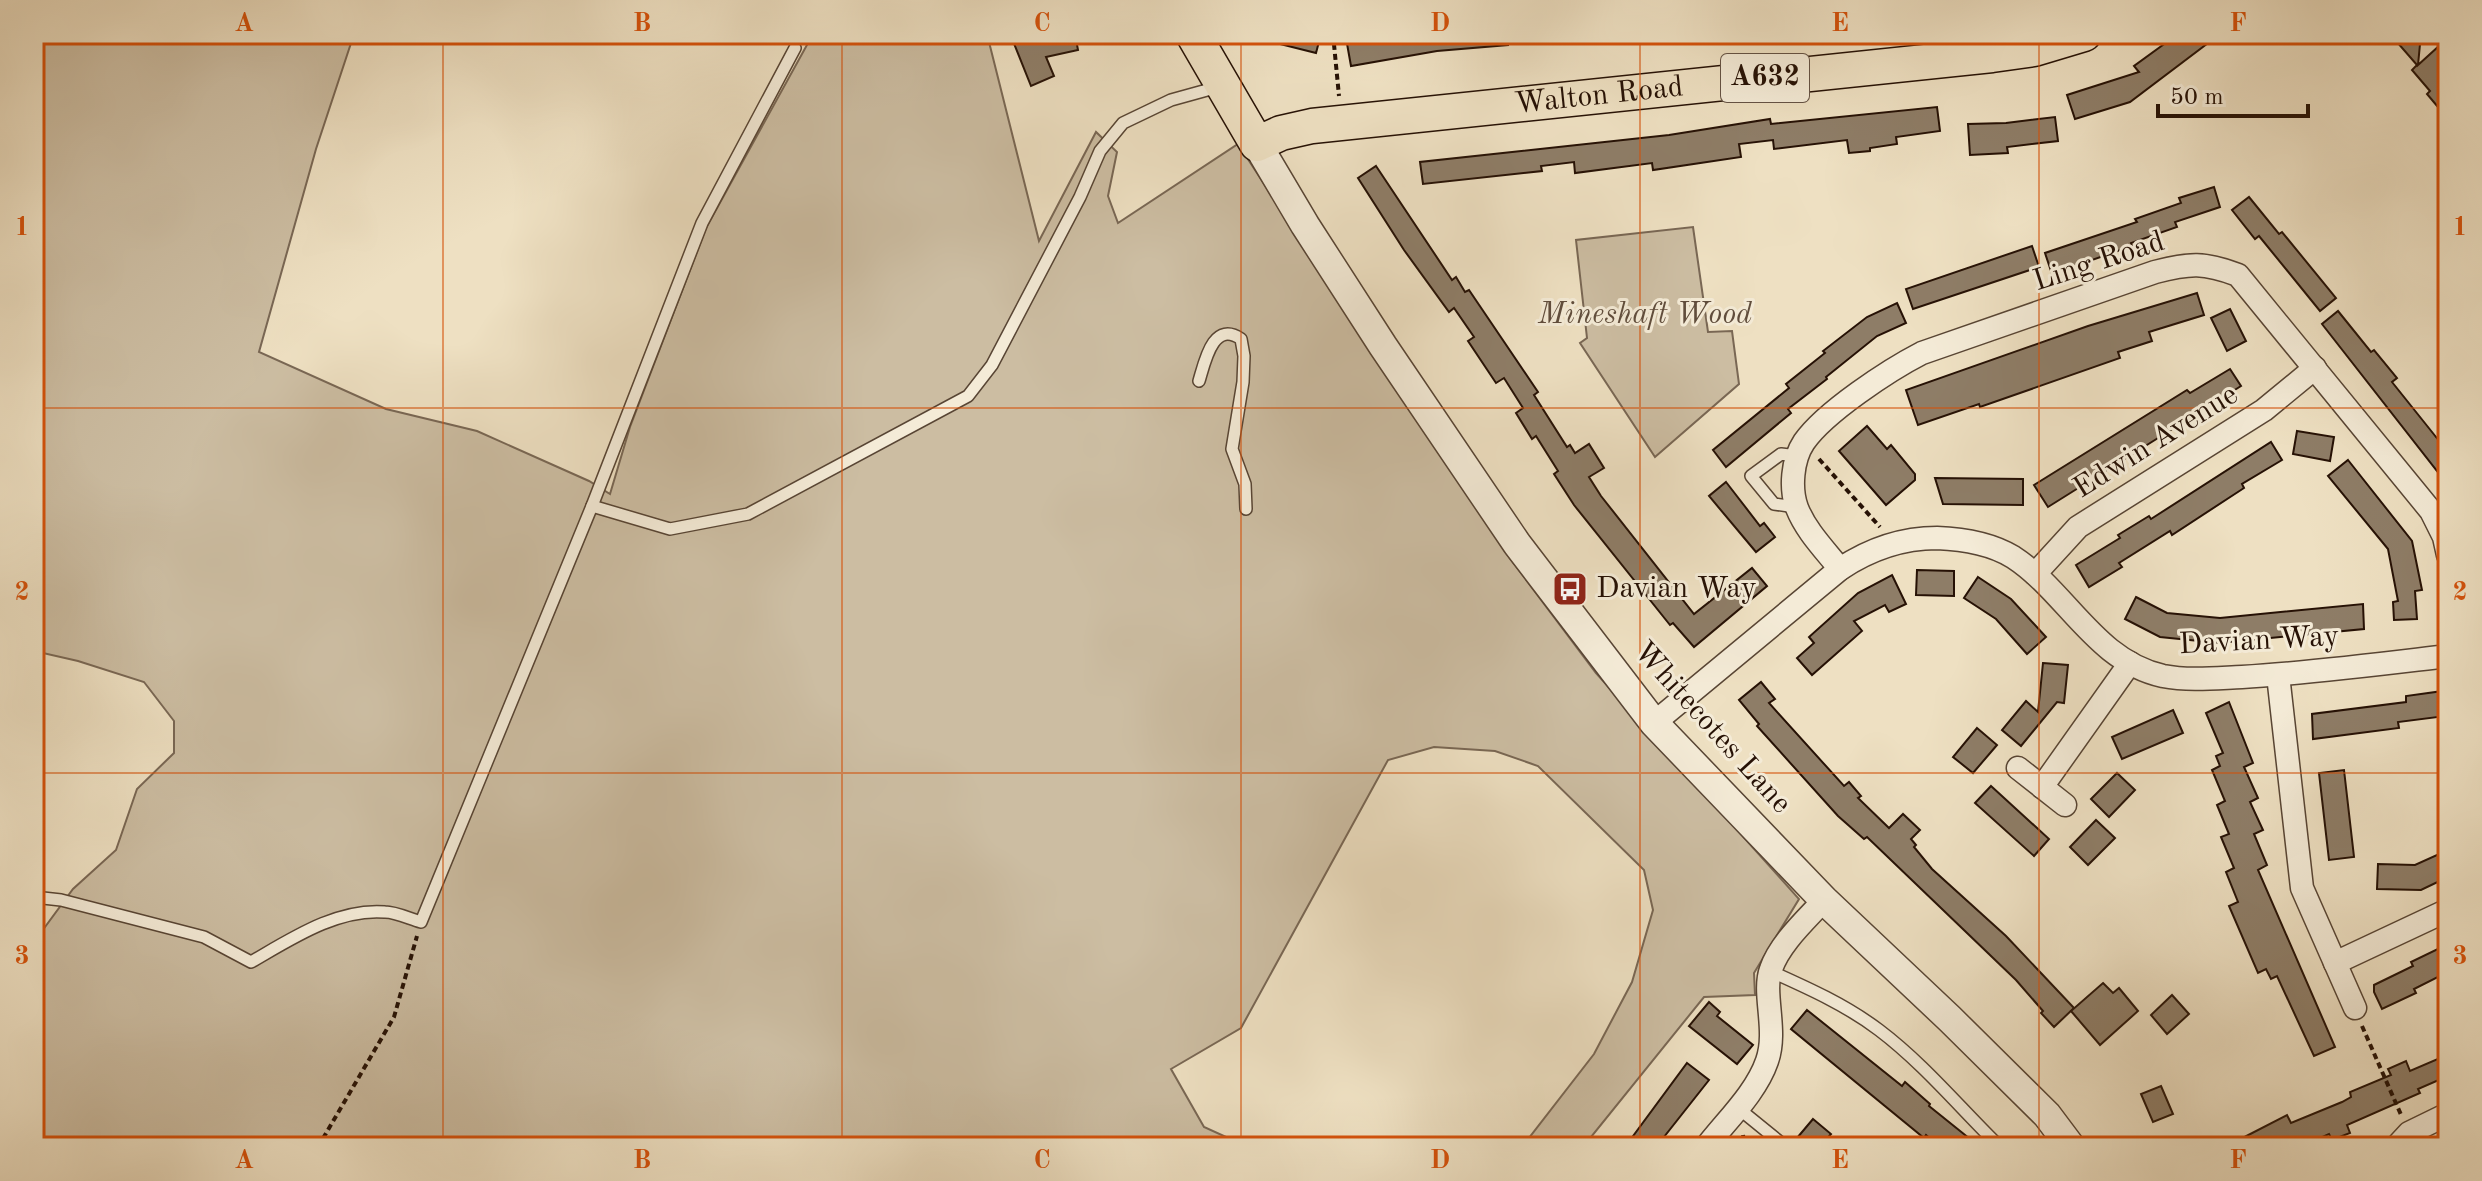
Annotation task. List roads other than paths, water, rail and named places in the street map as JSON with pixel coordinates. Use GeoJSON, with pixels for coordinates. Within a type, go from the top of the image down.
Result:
{"type":"FeatureCollection","features":[{"type":"Feature","properties":{"kind":"main road"},"geometry":{"type":"LineString","coordinates":[[1193,34],[1257,144]]}},
{"type":"Feature","properties":{"kind":"main road","name":"Walton Road"},"geometry":{"type":"LineString","coordinates":[[1257,144],[1304,127],[1992,55],[2034,49],[2084,34]]}},
{"type":"Feature","properties":{"kind":"street","name":"Whitecotes Lane"},"geometry":{"type":"LineString","coordinates":[[1257,144],[1343,285],[1517,544],[1654,723],[1824,900],[2047,1115],[2071,1147]]}},
{"type":"Feature","properties":{"kind":"street","name":"Ling Road"},"geometry":{"type":"LineString","coordinates":[[1801,449],[1822,424],[1889,370],[1922,353],[2155,272],[2188,264],[2213,265],[2238,275],[2431,511],[2444,537],[2448,555]]}},
{"type":"Feature","properties":{"kind":"street","name":"Edwin Avenue"},"geometry":{"type":"LineString","coordinates":[[2035,574],[2078,527],[2264,410],[2315,368]]}},
{"type":"Feature","properties":{"kind":"street"},"geometry":{"type":"LineString","coordinates":[[1801,449],[1793,487],[1797,507],[1808,529],[1840,569]]}},
{"type":"Feature","properties":{"kind":"street","name":"Davian Way"},"geometry":{"type":"LineString","coordinates":[[1654,723],[1857,557],[1895,542],[1926,538],[1957,538],[2012,556],[2035,574],[2104,645],[2130,663],[2163,676],[2199,679],[2278,675],[2448,656]]}},
{"type":"Feature","properties":{"kind":"street"},"geometry":{"type":"LineString","coordinates":[[2042,787],[2130,663]]}},
{"type":"Feature","properties":{"kind":"street"},"geometry":{"type":"LineString","coordinates":[[2278,675],[2302,888],[2355,1008]]}},
{"type":"Feature","properties":{"kind":"street"},"geometry":{"type":"LineString","coordinates":[[2018,768],[2065,805]]}},
{"type":"Feature","properties":{"kind":"street"},"geometry":{"type":"LineString","coordinates":[[1706,1147],[1754,1086],[1766,1064],[1773,1040],[1769,971],[1779,952],[1824,900]]}},
{"type":"Feature","properties":{"kind":"street"},"geometry":{"type":"LineString","coordinates":[[2335,963],[2448,910]]}},
{"type":"Feature","properties":{"kind":"street"},"geometry":{"type":"LineString","coordinates":[[2402,1140],[2448,1114]]}},
{"type":"Feature","properties":{"kind":"lane"},"geometry":{"type":"LineString","coordinates":[[34,897],[75,903],[204,937],[251,962],[311,928],[357,914],[386,912],[421,922],[592,506],[702,223],[795,48]]}},
{"type":"Feature","properties":{"kind":"lane"},"geometry":{"type":"LineString","coordinates":[[592,506],[670,529],[748,514],[968,396],[992,365],[1080,197],[1100,151],[1123,123],[1171,100],[1222,86]]}},
{"type":"Feature","properties":{"kind":"lane"},"geometry":{"type":"LineString","coordinates":[[1199,381],[1214,341],[1223,333],[1233,333],[1241,339],[1243,382],[1232,449],[1245,484],[1246,509]]}},
{"type":"Feature","properties":{"kind":"lane"},"geometry":{"type":"LineString","coordinates":[[1797,507],[1774,504],[1751,476],[1781,454],[1801,449]]}},
{"type":"Feature","properties":{"kind":"lane"},"geometry":{"type":"LineString","coordinates":[[1769,971],[1822,994],[1879,1030],[1946,1090],[2000,1147]]}},
{"type":"Feature","properties":{"kind":"lane"},"geometry":{"type":"LineString","coordinates":[[1737,1107],[1786,1147]]}},
{"type":"Feature","properties":{"kind":"place","name":"Davian Way"},"geometry":{"type":"Point","coordinates":[1570,589]}},
{"type":"Feature","properties":{"kind":"park label","name":"Mineshaft Wood"},"geometry":{"type":"Point","coordinates":[1645,315]}}]}
